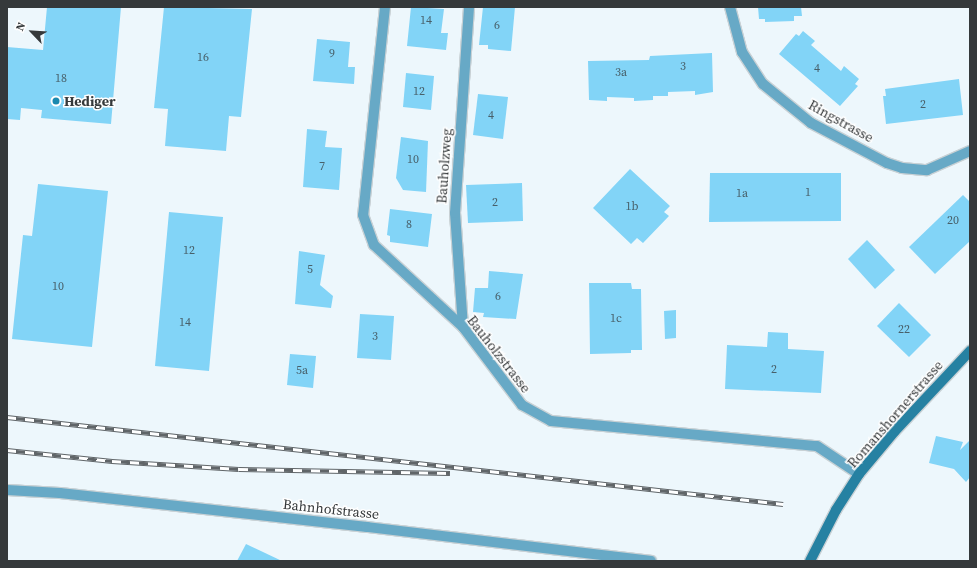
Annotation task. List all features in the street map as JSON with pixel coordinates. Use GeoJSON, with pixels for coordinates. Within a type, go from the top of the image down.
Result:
{"type":"FeatureCollection","features":[{"type":"Feature","properties":{"kind":"main road","name":"Romanshornerstrasse"},"geometry":{"type":"LineString","coordinates":[[810,561],[836,510],[859,474],[895,431],[970,351]]}},
{"type":"Feature","properties":{"kind":"street","name":"Bauholzstrasse"},"geometry":{"type":"LineString","coordinates":[[385,7],[363,215],[374,245],[463,328],[522,405],[550,421],[817,446],[859,474]]}},
{"type":"Feature","properties":{"kind":"street","name":"Bauholzweg"},"geometry":{"type":"LineString","coordinates":[[463,328],[455,213],[469,7]]}},
{"type":"Feature","properties":{"kind":"street","name":"Ringstrasse"},"geometry":{"type":"LineString","coordinates":[[730,7],[742,52],[763,84],[811,123],[887,163],[916,170],[927,170],[970,151]]}},
{"type":"Feature","properties":{"kind":"street","name":"Bahnhofstrasse"},"geometry":{"type":"LineString","coordinates":[[7,490],[60,493],[367,527],[651,561]]}},
{"type":"Feature","properties":{"kind":"building"},"geometry":{"type":"Polygon","coordinates":[[[47,7],[121,7],[111,124],[41,118],[42,110],[21,108],[20,120],[7,119],[7,47],[43,50],[47,7]]]}},
{"type":"Feature","properties":{"kind":"building"},"geometry":{"type":"Polygon","coordinates":[[[164,7],[252,9],[241,117],[229,116],[226,151],[165,146],[168,109],[154,108],[164,7]]]}},
{"type":"Feature","properties":{"kind":"building"},"geometry":{"type":"Polygon","coordinates":[[[411,7],[444,9],[441,33],[448,33],[446,50],[407,46],[411,7]]]}},
{"type":"Feature","properties":{"kind":"building"},"geometry":{"type":"Polygon","coordinates":[[[483,7],[515,7],[511,51],[488,49],[488,45],[479,45],[483,7]]]}},
{"type":"Feature","properties":{"kind":"building"},"geometry":{"type":"Polygon","coordinates":[[[758,7],[801,7],[802,16],[794,16],[794,21],[765,22],[765,19],[759,19],[758,7]]]}},
{"type":"Feature","properties":{"kind":"building"},"geometry":{"type":"Polygon","coordinates":[[[803,31],[815,41],[811,45],[841,71],[844,66],[859,79],[855,84],[858,86],[840,106],[779,54],[796,34],[799,36],[803,31]]]}},
{"type":"Feature","properties":{"kind":"building"},"geometry":{"type":"Polygon","coordinates":[[[317,39],[350,42],[348,67],[355,67],[354,84],[313,81],[317,39]]]}},
{"type":"Feature","properties":{"kind":"building"},"geometry":{"type":"Polygon","coordinates":[[[712,53],[713,92],[695,95],[695,91],[668,92],[668,96],[653,96],[653,100],[634,101],[634,98],[607,97],[607,101],[589,100],[588,61],[649,60],[650,56],[712,53]]]}},
{"type":"Feature","properties":{"kind":"building"},"geometry":{"type":"Polygon","coordinates":[[[406,73],[434,76],[431,110],[403,107],[406,73]]]}},
{"type":"Feature","properties":{"kind":"building"},"geometry":{"type":"Polygon","coordinates":[[[959,79],[963,115],[886,124],[883,96],[886,96],[885,89],[959,79]]]}},
{"type":"Feature","properties":{"kind":"building"},"geometry":{"type":"Polygon","coordinates":[[[478,94],[508,97],[503,139],[473,135],[478,94]]]}},
{"type":"Feature","properties":{"kind":"building"},"geometry":{"type":"Polygon","coordinates":[[[307,129],[327,131],[325,147],[342,148],[339,190],[303,187],[307,129]]]}},
{"type":"Feature","properties":{"kind":"building"},"geometry":{"type":"Polygon","coordinates":[[[401,137],[428,141],[426,192],[403,190],[396,178],[401,137]]]}},
{"type":"Feature","properties":{"kind":"building"},"geometry":{"type":"Polygon","coordinates":[[[630,169],[670,206],[664,212],[669,216],[643,243],[637,238],[631,244],[593,208],[630,169]]]}},
{"type":"Feature","properties":{"kind":"building"},"geometry":{"type":"Polygon","coordinates":[[[710,173],[841,173],[841,221],[709,222],[710,173]]]}},
{"type":"Feature","properties":{"kind":"building"},"geometry":{"type":"Polygon","coordinates":[[[522,183],[523,221],[468,223],[466,185],[522,183]]]}},
{"type":"Feature","properties":{"kind":"building"},"geometry":{"type":"Polygon","coordinates":[[[38,184],[108,191],[92,347],[12,339],[23,235],[32,236],[38,184]]]}},
{"type":"Feature","properties":{"kind":"building"},"geometry":{"type":"Polygon","coordinates":[[[963,195],[970,202],[970,241],[935,274],[909,247],[963,195]]]}},
{"type":"Feature","properties":{"kind":"building"},"geometry":{"type":"Polygon","coordinates":[[[390,209],[432,214],[428,247],[390,242],[390,236],[387,235],[390,209]]]}},
{"type":"Feature","properties":{"kind":"building"},"geometry":{"type":"Polygon","coordinates":[[[169,212],[223,217],[209,371],[155,366],[169,212]]]}},
{"type":"Feature","properties":{"kind":"building"},"geometry":{"type":"Polygon","coordinates":[[[867,240],[895,270],[875,289],[848,259],[867,240]]]}},
{"type":"Feature","properties":{"kind":"building"},"geometry":{"type":"Polygon","coordinates":[[[299,251],[325,255],[320,285],[333,296],[331,308],[295,304],[299,251]]]}},
{"type":"Feature","properties":{"kind":"building"},"geometry":{"type":"Polygon","coordinates":[[[489,271],[523,274],[516,319],[483,317],[484,313],[473,312],[475,288],[488,288],[489,271]]]}},
{"type":"Feature","properties":{"kind":"building"},"geometry":{"type":"Polygon","coordinates":[[[589,283],[631,283],[632,289],[641,289],[642,350],[631,350],[631,353],[590,354],[589,283]]]}},
{"type":"Feature","properties":{"kind":"building"},"geometry":{"type":"Polygon","coordinates":[[[899,303],[931,335],[909,357],[877,326],[899,303]]]}},
{"type":"Feature","properties":{"kind":"building"},"geometry":{"type":"Polygon","coordinates":[[[676,310],[676,338],[665,339],[664,311],[676,310]]]}},
{"type":"Feature","properties":{"kind":"building"},"geometry":{"type":"Polygon","coordinates":[[[360,314],[394,316],[391,360],[357,358],[360,314]]]}},
{"type":"Feature","properties":{"kind":"building"},"geometry":{"type":"Polygon","coordinates":[[[768,332],[788,333],[788,349],[824,351],[821,393],[725,389],[727,345],[767,347],[768,332]]]}},
{"type":"Feature","properties":{"kind":"building"},"geometry":{"type":"Polygon","coordinates":[[[290,354],[316,356],[313,388],[287,385],[290,354]]]}},
{"type":"Feature","properties":{"kind":"building"},"geometry":{"type":"Polygon","coordinates":[[[936,436],[963,442],[960,450],[970,440],[970,477],[966,482],[954,469],[929,463],[936,436]]]}},
{"type":"Feature","properties":{"kind":"building"},"geometry":{"type":"Polygon","coordinates":[[[246,544],[282,561],[237,561],[246,544]]]}},
{"type":"Feature","properties":{"kind":"railway"},"geometry":{"type":"LineString","coordinates":[[7,417],[783,504]]}},
{"type":"Feature","properties":{"kind":"railway"},"geometry":{"type":"LineString","coordinates":[[7,450],[112,461],[239,469],[450,473]]}},
{"type":"Feature","properties":{"kind":"place","name":"Hediger"},"geometry":{"type":"Point","coordinates":[56,101]}}]}
